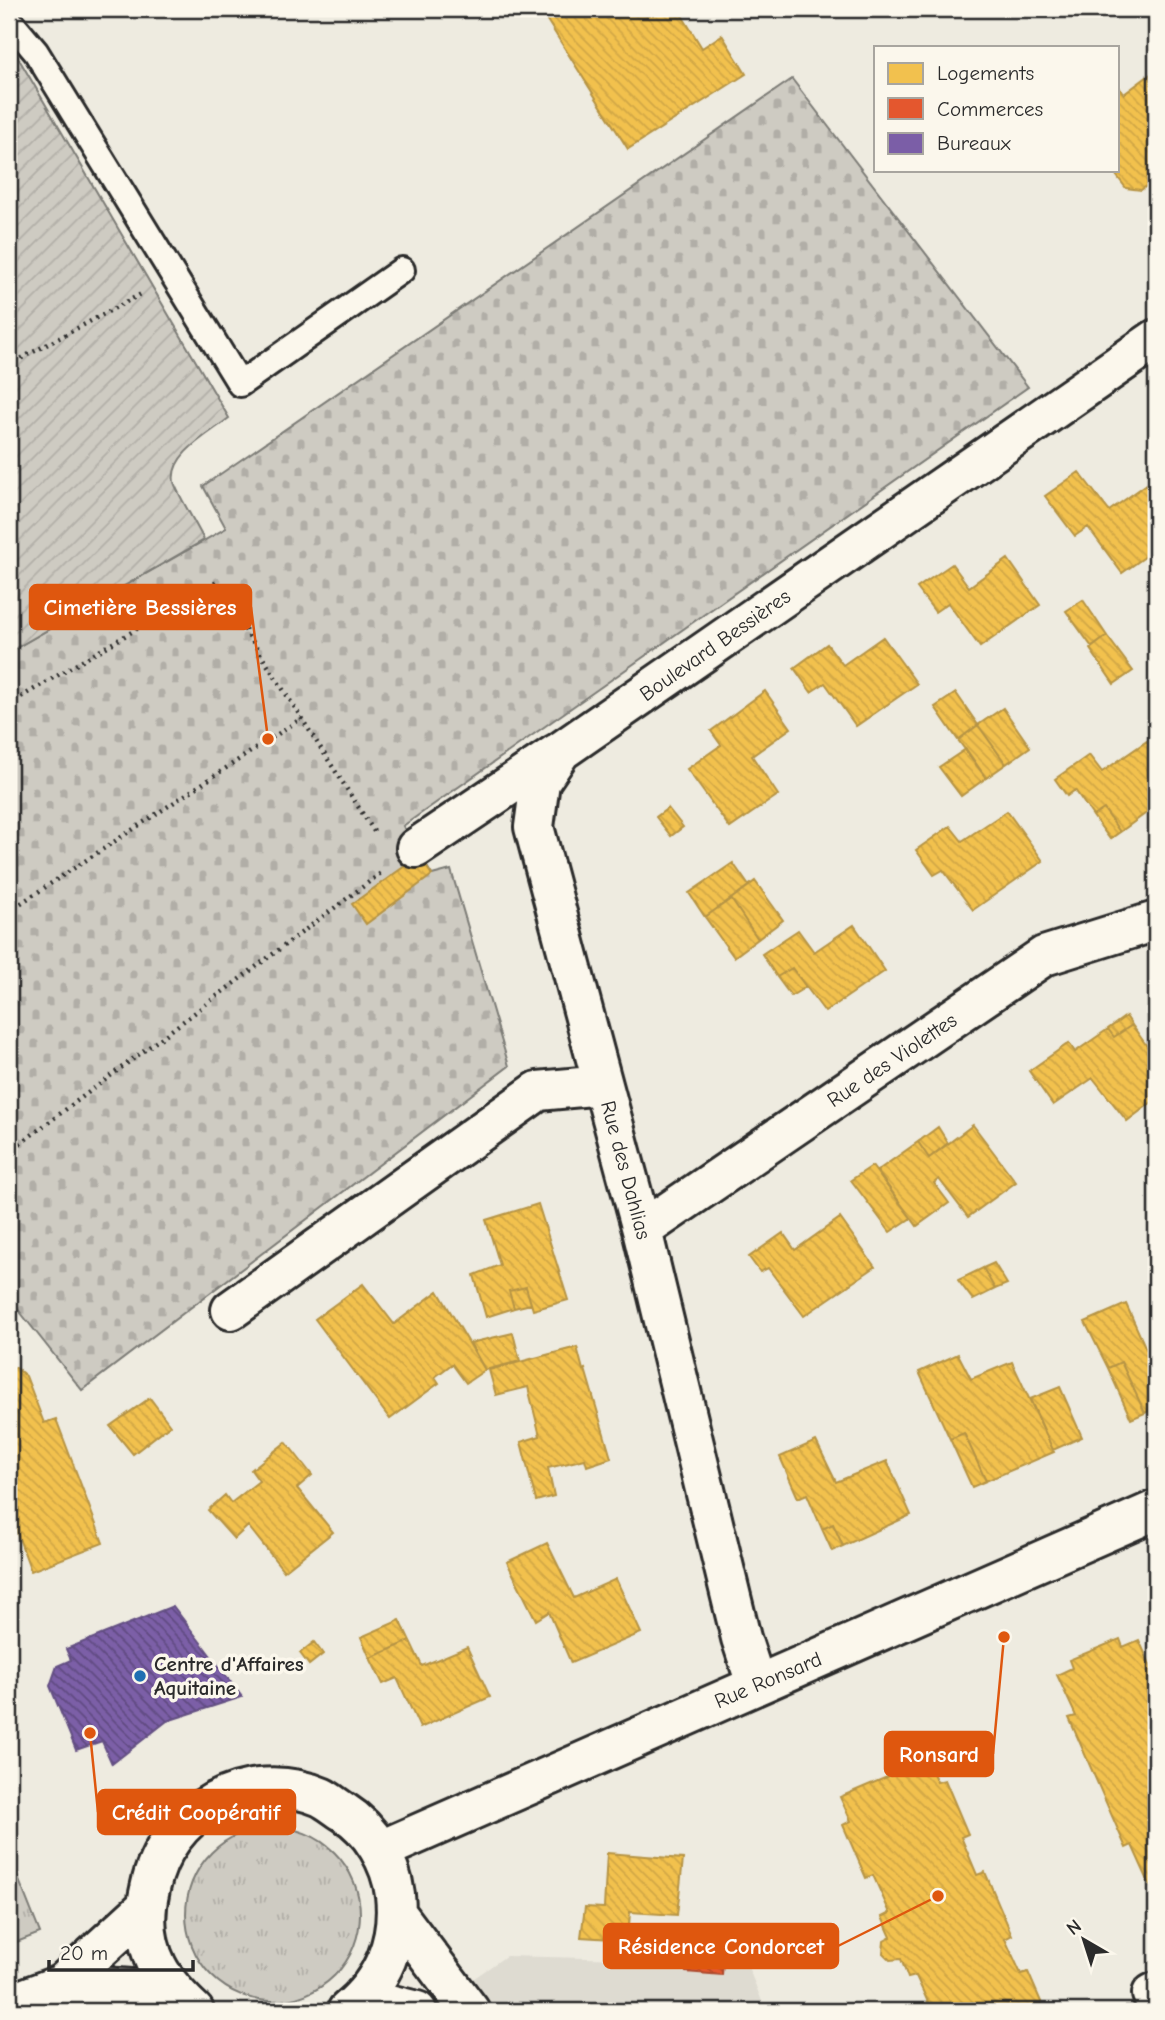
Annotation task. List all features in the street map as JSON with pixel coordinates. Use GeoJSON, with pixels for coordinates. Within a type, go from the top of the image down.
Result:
{"type":"FeatureCollection","features":[{"type":"Feature","properties":{"kind":"street","name":"Boulevard Bessières"},"geometry":{"type":"LineString","coordinates":[[603,1085],[534,827],[540,782],[561,751],[1156,339]]}},
{"type":"Feature","properties":{"kind":"street"},"geometry":{"type":"LineString","coordinates":[[405,856],[561,751]]}},
{"type":"Feature","properties":{"kind":"street","name":"Rue des Violettes"},"geometry":{"type":"LineString","coordinates":[[642,1230],[1044,956],[1156,920]]}},
{"type":"Feature","properties":{"kind":"street","name":"Rue des Dahlias"},"geometry":{"type":"LineString","coordinates":[[231,1310],[538,1091],[603,1085],[642,1230],[741,1638],[756,1684]]}},
{"type":"Feature","properties":{"kind":"street","name":"Rue Ronsard"},"geometry":{"type":"LineString","coordinates":[[381,1850],[1156,1510]]}},
{"type":"Feature","properties":{"kind":"street"},"geometry":{"type":"LineString","coordinates":[[183,2001],[157,1966],[148,1937],[146,1907],[154,1866],[175,1832],[206,1806],[243,1790],[283,1788],[321,1797],[356,1819],[381,1850],[393,1881],[397,1914],[393,1945],[381,1973],[355,2005]]}},
{"type":"Feature","properties":{"kind":"street"},"geometry":{"type":"LineString","coordinates":[[9,2004],[62,1984],[146,1907]]}},
{"type":"Feature","properties":{"kind":"street"},"geometry":{"type":"LineString","coordinates":[[397,1914],[470,2011]]}},
{"type":"Feature","properties":{"kind":"street"},"geometry":{"type":"LineString","coordinates":[[62,1984],[183,2001]]}},
{"type":"Feature","properties":{"kind":"street"},"geometry":{"type":"LineString","coordinates":[[1156,1992],[1152,1994],[1156,2004]]}},
{"type":"Feature","properties":{"kind":"street"},"geometry":{"type":"LineString","coordinates":[[355,2005],[417,2011]]}},
{"type":"Feature","properties":{"kind":"lane"},"geometry":{"type":"LineString","coordinates":[[9,19],[36,52],[240,384],[402,270]]}},
{"type":"Feature","properties":{"kind":"path"},"geometry":{"type":"LineString","coordinates":[[9,365],[174,277]]}},
{"type":"Feature","properties":{"kind":"path"},"geometry":{"type":"LineString","coordinates":[[9,704],[215,583],[302,718],[405,856],[9,1152]]}},
{"type":"Feature","properties":{"kind":"path"},"geometry":{"type":"LineString","coordinates":[[9,911],[302,718]]}},
{"type":"Feature","properties":{"kind":"shaded area"},"geometry":{"type":"Polygon","coordinates":[[[506,1956],[746,1962],[766,2011],[427,2011],[506,1956]]]}},
{"type":"Feature","properties":{"kind":"green space"},"geometry":{"type":"Polygon","coordinates":[[[16,54],[229,418],[184,453],[174,472],[176,487],[204,540],[9,652],[9,58],[16,54]]]}},
{"type":"Feature","properties":{"kind":"green space"},"geometry":{"type":"Polygon","coordinates":[[[792,79],[1028,387],[403,826],[432,875],[451,870],[509,1066],[82,1390],[9,1298],[9,652],[226,528],[203,486],[792,79]]]}},
{"type":"Feature","properties":{"kind":"green space"},"geometry":{"type":"Polygon","coordinates":[[[273,1827],[306,1834],[334,1853],[353,1881],[360,1914],[353,1947],[334,1975],[306,1994],[273,2001],[240,1994],[212,1975],[193,1947],[186,1914],[193,1881],[212,1853],[240,1834],[273,1827]]]}},
{"type":"Feature","properties":{"kind":"green space"},"geometry":{"type":"Polygon","coordinates":[[[9,1855],[40,1933],[9,1945],[9,1855]]]}},
{"type":"Feature","properties":{"kind":"building: Logements"},"geometry":{"type":"Polygon","coordinates":[[[540,9],[678,9],[702,48],[722,35],[746,74],[628,149],[540,9]]]}},
{"type":"Feature","properties":{"kind":"building: Logements"},"geometry":{"type":"Polygon","coordinates":[[[1156,70],[1156,159],[1151,163],[1154,167],[1152,182],[1141,190],[1126,188],[1116,175],[1116,172],[1120,172],[1120,89],[1124,94],[1156,70]]]}},
{"type":"Feature","properties":{"kind":"building: Logements"},"geometry":{"type":"Polygon","coordinates":[[[1079,472],[1109,511],[1147,484],[1156,497],[1156,549],[1122,573],[1088,527],[1075,536],[1045,496],[1079,472]]]}},
{"type":"Feature","properties":{"kind":"building: Logements"},"geometry":{"type":"Polygon","coordinates":[[[1008,559],[1040,605],[980,647],[948,603],[935,612],[917,588],[952,564],[969,587],[1008,559]]]}},
{"type":"Feature","properties":{"kind":"building: Logements"},"geometry":{"type":"Polygon","coordinates":[[[1083,600],[1107,636],[1092,647],[1066,611],[1083,600]]]}},
{"type":"Feature","properties":{"kind":"building: Logements"},"geometry":{"type":"Polygon","coordinates":[[[1107,636],[1133,671],[1114,684],[1090,649],[1107,636]]]}},
{"type":"Feature","properties":{"kind":"building: Logements"},"geometry":{"type":"Polygon","coordinates":[[[883,637],[917,684],[856,726],[825,683],[811,692],[794,668],[827,644],[843,665],[883,637]]]}},
{"type":"Feature","properties":{"kind":"building: Logements"},"geometry":{"type":"Polygon","coordinates":[[[765,691],[791,728],[752,756],[778,795],[730,828],[687,769],[721,745],[711,731],[765,691]]]}},
{"type":"Feature","properties":{"kind":"building: Logements"},"geometry":{"type":"Polygon","coordinates":[[[956,693],[978,725],[958,740],[935,707],[956,693]]]}},
{"type":"Feature","properties":{"kind":"building: Logements"},"geometry":{"type":"Polygon","coordinates":[[[1003,708],[1030,747],[1006,764],[978,725],[1003,708]]]}},
{"type":"Feature","properties":{"kind":"building: Logements"},"geometry":{"type":"Polygon","coordinates":[[[978,725],[1006,764],[986,778],[958,740],[978,725]]]}},
{"type":"Feature","properties":{"kind":"building: Logements"},"geometry":{"type":"Polygon","coordinates":[[[1147,741],[1156,754],[1156,806],[1120,832],[1104,809],[1093,816],[1075,790],[1067,796],[1055,779],[1089,755],[1102,772],[1147,741]]]}},
{"type":"Feature","properties":{"kind":"building: Logements"},"geometry":{"type":"Polygon","coordinates":[[[966,749],[986,778],[961,796],[939,767],[966,749]]]}},
{"type":"Feature","properties":{"kind":"building: Logements"},"geometry":{"type":"Polygon","coordinates":[[[668,808],[683,827],[671,836],[656,817],[668,808]]]}},
{"type":"Feature","properties":{"kind":"building: Logements"},"geometry":{"type":"Polygon","coordinates":[[[1104,809],[1120,832],[1110,839],[1093,816],[1104,809]]]}},
{"type":"Feature","properties":{"kind":"building: Logements"},"geometry":{"type":"Polygon","coordinates":[[[1007,811],[1043,861],[973,910],[943,870],[934,875],[916,850],[950,826],[962,841],[1007,811]]]}},
{"type":"Feature","properties":{"kind":"building: Logements"},"geometry":{"type":"Polygon","coordinates":[[[419,856],[432,875],[366,924],[352,904],[419,856]]]}},
{"type":"Feature","properties":{"kind":"building: Logements"},"geometry":{"type":"Polygon","coordinates":[[[733,863],[749,886],[705,917],[689,893],[733,863]]]}},
{"type":"Feature","properties":{"kind":"building: Logements"},"geometry":{"type":"Polygon","coordinates":[[[755,881],[783,920],[758,939],[731,899],[755,881]]]}},
{"type":"Feature","properties":{"kind":"building: Logements"},"geometry":{"type":"Polygon","coordinates":[[[731,899],[758,939],[734,957],[705,917],[731,899]]]}},
{"type":"Feature","properties":{"kind":"building: Logements"},"geometry":{"type":"Polygon","coordinates":[[[854,925],[885,971],[825,1012],[792,968],[777,977],[762,954],[798,930],[814,952],[854,925]]]}},
{"type":"Feature","properties":{"kind":"building: Logements"},"geometry":{"type":"Polygon","coordinates":[[[792,968],[806,987],[791,996],[777,977],[792,968]]]}},
{"type":"Feature","properties":{"kind":"building: Logements"},"geometry":{"type":"Polygon","coordinates":[[[1126,1016],[1132,1025],[1114,1037],[1108,1029],[1126,1016]]]}},
{"type":"Feature","properties":{"kind":"building: Logements"},"geometry":{"type":"Polygon","coordinates":[[[1132,1025],[1156,1059],[1156,1099],[1127,1121],[1093,1078],[1053,1105],[1029,1071],[1069,1043],[1075,1052],[1108,1029],[1114,1037],[1132,1025]]]}},
{"type":"Feature","properties":{"kind":"building: Logements"},"geometry":{"type":"Polygon","coordinates":[[[973,1125],[1016,1182],[968,1217],[939,1179],[934,1183],[949,1203],[917,1226],[877,1171],[918,1142],[929,1158],[973,1125]]]}},
{"type":"Feature","properties":{"kind":"building: Logements"},"geometry":{"type":"Polygon","coordinates":[[[938,1127],[948,1143],[929,1158],[918,1142],[938,1127]]]}},
{"type":"Feature","properties":{"kind":"building: Logements"},"geometry":{"type":"Polygon","coordinates":[[[872,1166],[911,1218],[890,1232],[851,1180],[872,1166]]]}},
{"type":"Feature","properties":{"kind":"building: Logements"},"geometry":{"type":"Polygon","coordinates":[[[538,1204],[568,1300],[533,1310],[526,1287],[509,1291],[514,1308],[486,1317],[474,1275],[500,1265],[486,1220],[538,1204]]]}},
{"type":"Feature","properties":{"kind":"building: Logements"},"geometry":{"type":"Polygon","coordinates":[[[840,1218],[875,1267],[804,1316],[768,1268],[760,1272],[749,1257],[783,1233],[795,1250],[840,1218]]]}},
{"type":"Feature","properties":{"kind":"building: Logements"},"geometry":{"type":"Polygon","coordinates":[[[994,1263],[1007,1284],[995,1289],[983,1268],[994,1263]]]}},
{"type":"Feature","properties":{"kind":"building: Logements"},"geometry":{"type":"Polygon","coordinates":[[[983,1268],[995,1289],[973,1300],[958,1280],[983,1268]]]}},
{"type":"Feature","properties":{"kind":"building: Logements"},"geometry":{"type":"Polygon","coordinates":[[[363,1284],[394,1324],[438,1291],[485,1370],[466,1383],[452,1364],[435,1377],[439,1383],[390,1419],[315,1319],[363,1284]]]}},
{"type":"Feature","properties":{"kind":"building: Logements"},"geometry":{"type":"Polygon","coordinates":[[[526,1287],[531,1304],[514,1308],[509,1291],[526,1287]]]}},
{"type":"Feature","properties":{"kind":"building: Logements"},"geometry":{"type":"Polygon","coordinates":[[[1126,1304],[1146,1349],[1156,1345],[1156,1408],[1145,1413],[1121,1362],[1108,1368],[1085,1322],[1126,1304]]]}},
{"type":"Feature","properties":{"kind":"building: Logements"},"geometry":{"type":"Polygon","coordinates":[[[513,1333],[520,1361],[485,1370],[470,1343],[513,1333]]]}},
{"type":"Feature","properties":{"kind":"building: Logements"},"geometry":{"type":"Polygon","coordinates":[[[577,1347],[611,1458],[587,1466],[585,1459],[548,1468],[554,1496],[536,1501],[521,1442],[540,1436],[528,1387],[496,1395],[489,1370],[577,1347]]]}},
{"type":"Feature","properties":{"kind":"building: Logements"},"geometry":{"type":"Polygon","coordinates":[[[958,1354],[971,1379],[1012,1362],[1054,1452],[986,1481],[964,1433],[950,1439],[919,1372],[958,1354]]]}},
{"type":"Feature","properties":{"kind":"building: Logements"},"geometry":{"type":"Polygon","coordinates":[[[1121,1362],[1145,1413],[1131,1419],[1108,1368],[1121,1362]]]}},
{"type":"Feature","properties":{"kind":"building: Logements"},"geometry":{"type":"Polygon","coordinates":[[[15,1367],[26,1376],[44,1423],[56,1419],[103,1543],[31,1571],[9,1511],[9,1369],[15,1367]]]}},
{"type":"Feature","properties":{"kind":"building: Logements"},"geometry":{"type":"Polygon","coordinates":[[[1060,1387],[1082,1437],[1053,1450],[1030,1399],[1060,1387]]]}},
{"type":"Feature","properties":{"kind":"building: Logements"},"geometry":{"type":"Polygon","coordinates":[[[150,1398],[170,1425],[133,1454],[110,1426],[150,1398]]]}},
{"type":"Feature","properties":{"kind":"building: Logements"},"geometry":{"type":"Polygon","coordinates":[[[964,1433],[986,1481],[972,1487],[950,1439],[964,1433]]]}},
{"type":"Feature","properties":{"kind":"building: Logements"},"geometry":{"type":"Polygon","coordinates":[[[816,1441],[836,1482],[887,1461],[911,1515],[843,1546],[833,1524],[822,1529],[807,1494],[798,1498],[780,1457],[816,1441]]]}},
{"type":"Feature","properties":{"kind":"building: Logements"},"geometry":{"type":"Polygon","coordinates":[[[286,1442],[312,1475],[297,1488],[333,1532],[284,1571],[248,1526],[234,1539],[208,1510],[225,1495],[231,1503],[259,1481],[251,1470],[286,1442]]]}},
{"type":"Feature","properties":{"kind":"building: Logements"},"geometry":{"type":"Polygon","coordinates":[[[833,1524],[843,1546],[832,1551],[822,1529],[833,1524]]]}},
{"type":"Feature","properties":{"kind":"building: Logements"},"geometry":{"type":"Polygon","coordinates":[[[547,1543],[574,1598],[616,1579],[641,1633],[571,1663],[549,1612],[536,1620],[507,1562],[547,1543]]]}},
{"type":"Feature","properties":{"kind":"building: Logements"},"geometry":{"type":"Polygon","coordinates":[[[400,1620],[410,1641],[370,1658],[361,1637],[400,1620]]]}},
{"type":"Feature","properties":{"kind":"building: Logements"},"geometry":{"type":"Polygon","coordinates":[[[1120,1639],[1123,1647],[1139,1640],[1156,1678],[1156,1884],[1151,1887],[1132,1845],[1126,1848],[1069,1718],[1076,1716],[1057,1675],[1072,1668],[1069,1660],[1120,1639]]]}},
{"type":"Feature","properties":{"kind":"building: Logements"},"geometry":{"type":"Polygon","coordinates":[[[410,1641],[422,1666],[467,1647],[490,1697],[420,1728],[397,1678],[383,1684],[370,1658],[410,1641]]]}},
{"type":"Feature","properties":{"kind":"building: Logements"},"geometry":{"type":"Polygon","coordinates":[[[314,1642],[323,1654],[309,1665],[300,1653],[314,1642]]]}},
{"type":"Feature","properties":{"kind":"building: Logements"},"geometry":{"type":"Polygon","coordinates":[[[927,1760],[937,1782],[945,1780],[968,1834],[961,1837],[977,1875],[985,1872],[1012,1935],[1005,1939],[1021,1974],[1028,1972],[1045,2011],[932,2011],[916,1976],[908,1978],[901,1959],[890,1960],[883,1953],[884,1941],[891,1937],[882,1917],[890,1913],[873,1875],[866,1878],[843,1825],[851,1821],[840,1797],[927,1760]]]}},
{"type":"Feature","properties":{"kind":"building: Logements"},"geometry":{"type":"Polygon","coordinates":[[[607,1853],[683,1859],[677,1915],[630,1912],[628,1940],[581,1937],[585,1907],[604,1908],[607,1853]]]}},
{"type":"Feature","properties":{"kind":"building: Commerces"},"geometry":{"type":"Polygon","coordinates":[[[688,1947],[724,1950],[722,1975],[686,1972],[688,1947]]]}},
{"type":"Feature","properties":{"kind":"building: Bureaux","name":"Centre d'Affaires Aquitaine"},"geometry":{"type":"Polygon","coordinates":[[[173,1606],[242,1697],[167,1721],[112,1764],[102,1741],[76,1750],[50,1686],[57,1666],[71,1660],[66,1649],[173,1606]]]}},
{"type":"Feature","properties":{"kind":"place","name":"Cimetière Bessières"},"geometry":{"type":"Point","coordinates":[268,739]}},
{"type":"Feature","properties":{"kind":"place","name":"Ronsard"},"geometry":{"type":"Point","coordinates":[1004,1637]}},
{"type":"Feature","properties":{"kind":"place","name":"Centre d'Affaires Aquitaine"},"geometry":{"type":"Point","coordinates":[140,1676]}},
{"type":"Feature","properties":{"kind":"place","name":"Crédit Coopératif"},"geometry":{"type":"Point","coordinates":[90,1733]}},
{"type":"Feature","properties":{"kind":"place","name":"Résidence Condorcet"},"geometry":{"type":"Point","coordinates":[938,1896]}}]}
